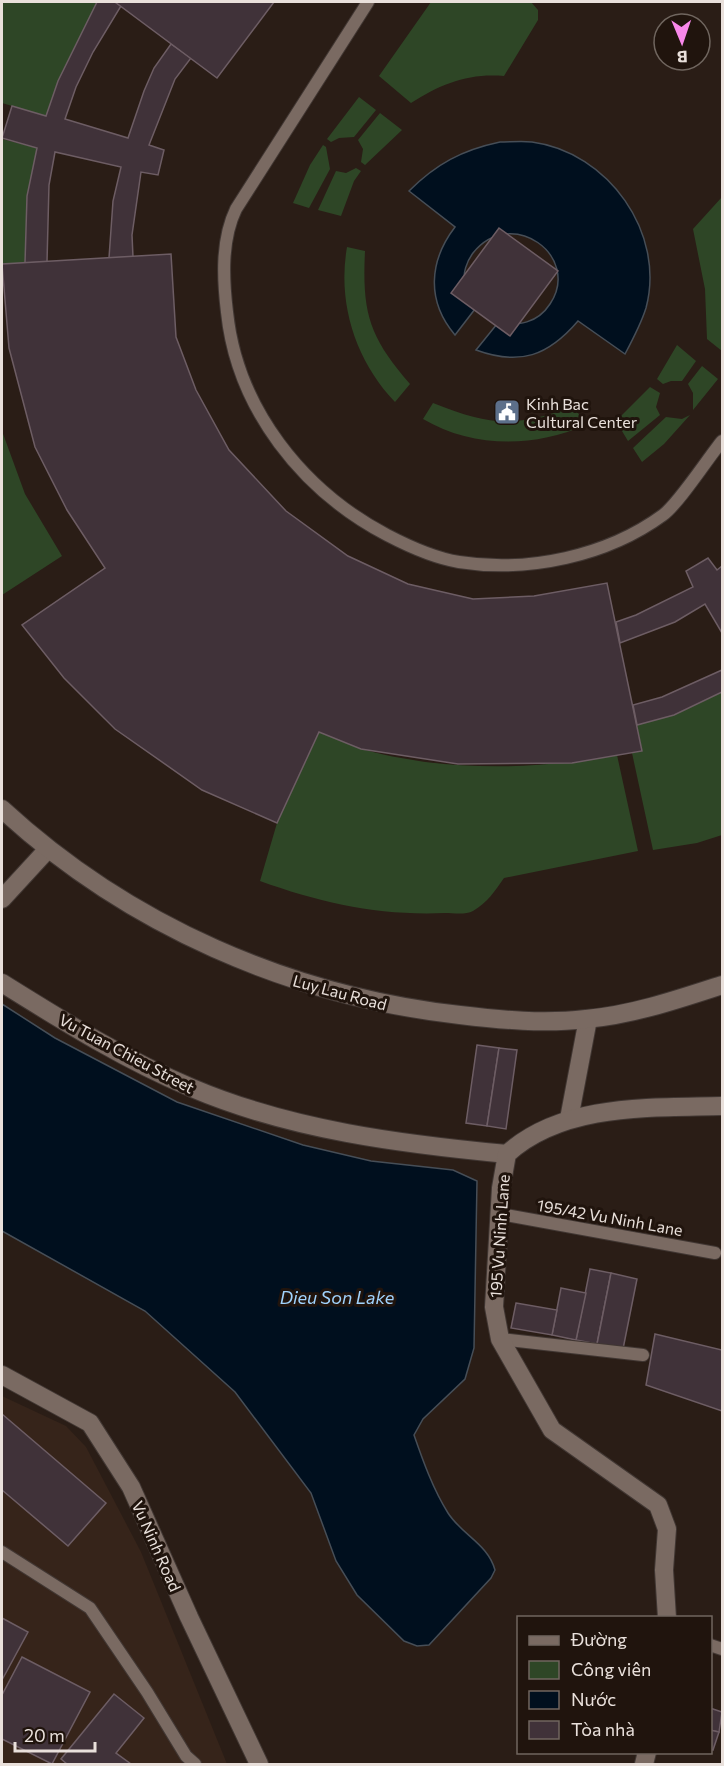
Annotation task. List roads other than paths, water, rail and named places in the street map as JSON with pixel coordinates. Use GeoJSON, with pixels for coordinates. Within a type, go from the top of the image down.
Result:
{"type":"FeatureCollection","features":[{"type":"Feature","properties":{"kind":"street","name":"Luy Lau Road"},"geometry":{"type":"LineString","coordinates":[[2,809],[48,849],[135,908],[210,947],[272,973],[344,994],[413,1010],[532,1022],[588,1019],[723,986]]}},
{"type":"Feature","properties":{"kind":"street"},"geometry":{"type":"LineString","coordinates":[[2,898],[48,849]]}},
{"type":"Feature","properties":{"kind":"street","name":"Vu Tuan Chieu Street"},"geometry":{"type":"LineString","coordinates":[[2,983],[70,1025],[158,1073],[231,1103],[328,1130],[507,1154]]}},
{"type":"Feature","properties":{"kind":"street"},"geometry":{"type":"LineString","coordinates":[[569,1119],[588,1019]]}},
{"type":"Feature","properties":{"kind":"street","name":"195 Vu Ninh Lane"},"geometry":{"type":"LineString","coordinates":[[667,1616],[664,1570],[667,1529],[658,1504],[552,1430],[500,1339],[494,1307],[500,1214],[507,1154],[521,1142],[569,1119],[638,1108],[723,1106]]}},
{"type":"Feature","properties":{"kind":"street","name":"Vu Ninh Road"},"geometry":{"type":"LineString","coordinates":[[2,1374],[90,1423],[131,1486],[189,1617],[259,1764]]}},
{"type":"Feature","properties":{"kind":"lane"},"geometry":{"type":"LineString","coordinates":[[368,2],[236,209],[228,230],[225,290],[235,353],[252,400],[294,464],[337,504],[414,549],[458,562],[489,566],[542,563],[584,554],[624,538],[665,514],[723,441]]}},
{"type":"Feature","properties":{"kind":"lane","name":"195/42 Vu Ninh Lane"},"geometry":{"type":"LineString","coordinates":[[500,1214],[715,1253]]}},
{"type":"Feature","properties":{"kind":"lane"},"geometry":{"type":"LineString","coordinates":[[500,1339],[643,1355]]}},
{"type":"Feature","properties":{"kind":"lane"},"geometry":{"type":"LineString","coordinates":[[2,1552],[90,1608],[147,1692],[186,1756],[195,1764]]}},
{"type":"Feature","properties":{"kind":"water"},"geometry":{"type":"Polygon","coordinates":[[[500,142],[532,142],[560,149],[585,162],[607,179],[625,201],[639,225],[647,252],[650,280],[646,308],[625,354],[578,321],[556,343],[532,355],[506,357],[476,350],[497,324],[527,322],[539,316],[550,304],[557,286],[557,269],[550,254],[538,242],[522,235],[506,234],[489,239],[473,253],[464,279],[475,309],[455,335],[446,322],[439,309],[434,281],[440,253],[455,227],[409,191],[429,173],[450,159],[500,142]]]}},
{"type":"Feature","properties":{"kind":"water","name":"Dieu Son Lake"},"geometry":{"type":"Polygon","coordinates":[[[2,1004],[55,1038],[177,1102],[303,1145],[371,1161],[453,1170],[477,1181],[474,1348],[465,1379],[423,1419],[414,1435],[433,1485],[448,1513],[460,1528],[487,1553],[495,1570],[491,1578],[429,1645],[417,1646],[404,1641],[357,1595],[336,1561],[311,1493],[235,1392],[145,1311],[2,1231],[2,1004]]]}},
{"type":"Feature","properties":{"kind":"place","name":"Kinh Bac Cultural Center"},"geometry":{"type":"Point","coordinates":[507,412]}}]}
